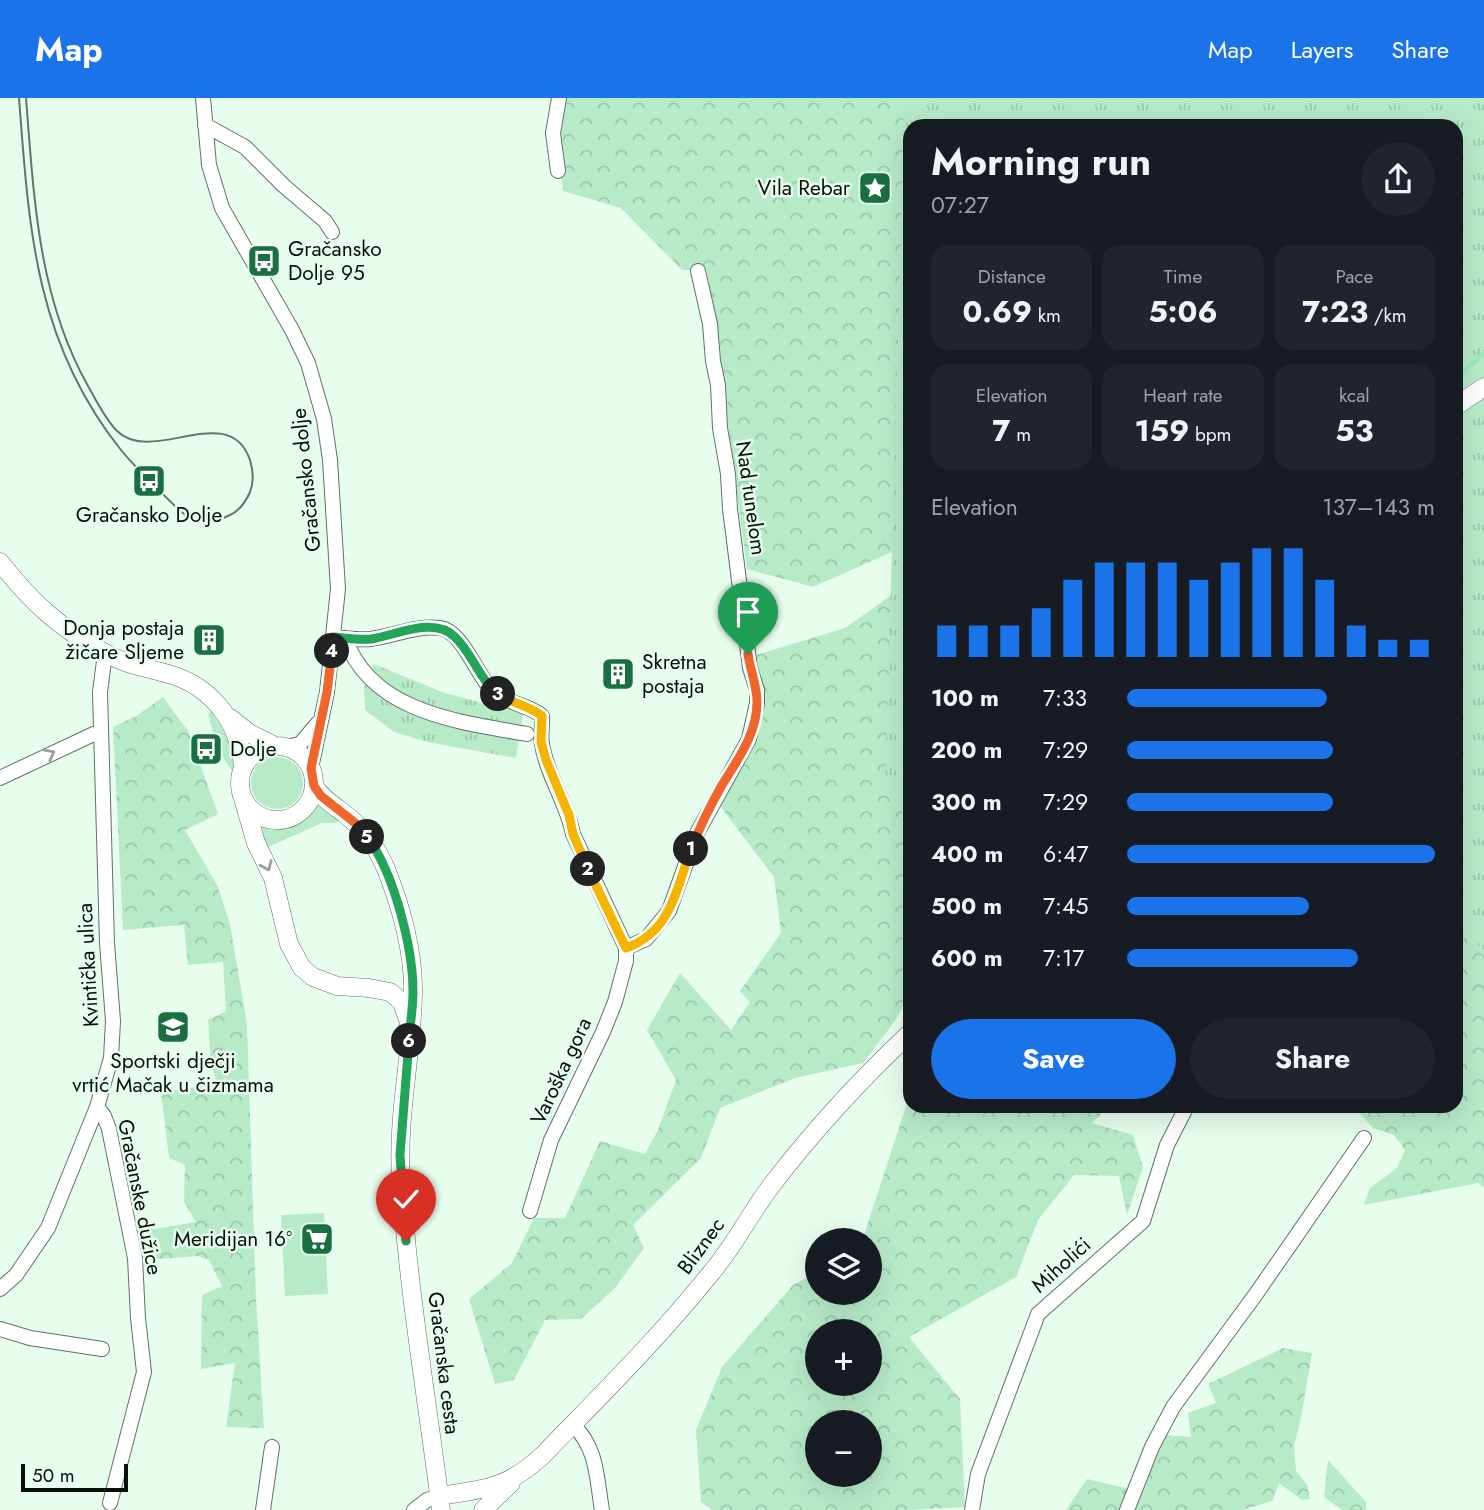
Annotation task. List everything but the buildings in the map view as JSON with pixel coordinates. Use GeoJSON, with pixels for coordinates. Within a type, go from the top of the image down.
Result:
{"type":"FeatureCollection","features":[{"type":"Feature","properties":{"kind":"main road"},"geometry":{"type":"LineString","coordinates":[[1463,401],[1484,387]]}},
{"type":"Feature","properties":{"kind":"main road"},"geometry":{"type":"LineString","coordinates":[[0,562],[34,603],[73,633],[127,663],[188,682],[213,699],[249,733],[297,752],[311,768],[314,786],[312,795],[304,808],[285,819],[269,820],[244,802]]}},
{"type":"Feature","properties":{"kind":"main road"},"geometry":{"type":"LineString","coordinates":[[228,716],[240,744],[243,767],[239,784],[256,843],[273,878],[289,944],[302,968],[337,986],[390,992],[402,1002],[410,1026]]}},
{"type":"Feature","properties":{"kind":"main road"},"geometry":{"type":"LineString","coordinates":[[243,767],[251,756],[261,749],[281,746]]}},
{"type":"Feature","properties":{"kind":"main road","name":"Gračanska cesta"},"geometry":{"type":"LineString","coordinates":[[314,786],[321,796],[363,831],[381,858],[393,888],[411,968],[413,991],[401,1135],[401,1176],[422,1378],[440,1503]]}},
{"type":"Feature","properties":{"kind":"main road"},"geometry":{"type":"LineString","coordinates":[[380,989],[404,982],[411,968]]}},
{"type":"Feature","properties":{"kind":"main road","name":"Bliznec"},"geometry":{"type":"LineString","coordinates":[[483,1510],[542,1456],[652,1344],[714,1270],[755,1208],[802,1147],[903,1040]]}},
{"type":"Feature","properties":{"kind":"main road","name":"Bliznec"},"geometry":{"type":"LineString","coordinates":[[440,1503],[492,1488],[519,1476]]}},
{"type":"Feature","properties":{"kind":"street","name":"Gračansko dolje"},"geometry":{"type":"LineString","coordinates":[[203,98],[209,165],[222,208],[308,363],[319,401],[330,460],[339,638],[311,768]]}},
{"type":"Feature","properties":{"kind":"street"},"geometry":{"type":"LineString","coordinates":[[558,171],[552,133],[559,98]]}},
{"type":"Feature","properties":{"kind":"street"},"geometry":{"type":"LineString","coordinates":[[205,125],[245,147],[284,186],[325,221],[332,232]]}},
{"type":"Feature","properties":{"kind":"street","name":"Nad tunelom"},"geometry":{"type":"LineString","coordinates":[[626,948],[646,939],[669,911],[697,833],[722,785],[744,751],[756,715],[757,690],[750,668],[710,324],[698,271]]}},
{"type":"Feature","properties":{"kind":"street"},"geometry":{"type":"LineString","coordinates":[[339,638],[372,639],[430,628],[447,630],[457,638],[495,692],[542,716],[541,742],[546,760],[569,815],[573,834],[626,948]]}},
{"type":"Feature","properties":{"kind":"street"},"geometry":{"type":"LineString","coordinates":[[339,638],[365,673],[383,690],[404,703],[458,721],[527,734]]}},
{"type":"Feature","properties":{"kind":"street","name":"Kvintička ulica"},"geometry":{"type":"LineString","coordinates":[[0,1289],[16,1275],[48,1228],[97,1107],[111,1058],[113,1021],[107,943],[100,731],[100,692],[105,653]]}},
{"type":"Feature","properties":{"kind":"street","name":"Gračansko dolje"},"geometry":{"type":"LineString","coordinates":[[281,746],[300,744],[309,736],[322,715]]}},
{"type":"Feature","properties":{"kind":"street"},"geometry":{"type":"LineString","coordinates":[[0,778],[100,731]]}},
{"type":"Feature","properties":{"kind":"street","name":"Varoška gora"},"geometry":{"type":"LineString","coordinates":[[530,1210],[553,1134],[597,1046],[615,1002],[623,974],[626,948]]}},
{"type":"Feature","properties":{"kind":"street","name":"Gračanske dužice"},"geometry":{"type":"LineString","coordinates":[[97,1107],[109,1129],[135,1258],[144,1372],[110,1503]]}},
{"type":"Feature","properties":{"kind":"street","name":"Miholići"},"geometry":{"type":"LineString","coordinates":[[972,1510],[978,1474],[1038,1314],[1143,1221],[1167,1145],[1183,1113]]}},
{"type":"Feature","properties":{"kind":"street"},"geometry":{"type":"LineString","coordinates":[[1127,1510],[1152,1447],[1173,1407],[1256,1294],[1364,1138]]}},
{"type":"Feature","properties":{"kind":"street"},"geometry":{"type":"LineString","coordinates":[[0,1329],[30,1338],[102,1349]]}},
{"type":"Feature","properties":{"kind":"street"},"geometry":{"type":"LineString","coordinates":[[573,1424],[586,1438],[593,1453],[602,1510]]}},
{"type":"Feature","properties":{"kind":"street"},"geometry":{"type":"LineString","coordinates":[[263,1510],[272,1447]]}},
{"type":"Feature","properties":{"kind":"street"},"geometry":{"type":"LineString","coordinates":[[414,1510],[430,1498],[440,1503]]}},
{"type":"Feature","properties":{"kind":"green space"},"geometry":{"type":"Polygon","coordinates":[[[557,98],[1484,98],[1463,119],[903,119],[903,547],[813,587],[747,569],[707,270],[682,270],[621,208],[563,191],[555,130],[557,98]]]}},
{"type":"Feature","properties":{"kind":"green space"},"geometry":{"type":"Polygon","coordinates":[[[905,98],[1484,98],[1484,950],[1463,930],[1463,119],[904,119],[905,98]]]}},
{"type":"Feature","properties":{"kind":"green space"},"geometry":{"type":"Polygon","coordinates":[[[903,168],[903,793],[885,794],[903,168]]]}},
{"type":"Feature","properties":{"kind":"green space"},"geometry":{"type":"Polygon","coordinates":[[[1484,483],[1484,1188],[1478,1183],[1364,1205],[1370,1188],[1397,1168],[1405,1150],[1394,1135],[1373,1128],[1359,1113],[1463,1113],[1463,490],[1484,483]]]}},
{"type":"Feature","properties":{"kind":"green space"},"geometry":{"type":"Polygon","coordinates":[[[903,587],[903,1007],[863,1063],[795,1078],[720,1108],[701,1158],[633,1225],[644,1248],[615,1288],[581,1319],[545,1320],[514,1380],[495,1384],[469,1299],[512,1263],[534,1218],[565,1218],[600,1141],[645,1154],[657,1132],[676,1080],[647,1030],[680,973],[731,1030],[750,1002],[740,991],[781,933],[774,877],[717,802],[764,701],[756,655],[845,628],[903,587]]]}},
{"type":"Feature","properties":{"kind":"green space"},"geometry":{"type":"Polygon","coordinates":[[[374,664],[442,692],[523,714],[516,758],[427,742],[394,732],[365,710],[364,687],[374,664]]]}},
{"type":"Feature","properties":{"kind":"green space"},"geometry":{"type":"Polygon","coordinates":[[[163,697],[188,731],[218,814],[185,830],[218,887],[230,924],[247,1024],[256,1298],[264,1428],[226,1427],[235,1363],[201,1369],[202,1295],[222,1286],[209,1260],[198,1256],[146,1260],[143,1231],[196,1222],[184,1202],[185,1165],[169,1158],[161,1092],[217,1084],[211,1064],[208,1020],[226,1011],[223,962],[188,965],[184,925],[123,930],[113,727],[136,716],[163,697]]]}},
{"type":"Feature","properties":{"kind":"green space"},"geometry":{"type":"Polygon","coordinates":[[[211,711],[232,747],[232,771],[215,736],[208,714],[211,711]]]}},
{"type":"Feature","properties":{"kind":"green space"},"geometry":{"type":"Polygon","coordinates":[[[277,757],[296,764],[303,783],[296,802],[277,809],[258,802],[251,783],[258,764],[277,757]]]}},
{"type":"Feature","properties":{"kind":"green space"},"geometry":{"type":"Polygon","coordinates":[[[316,804],[339,819],[336,823],[322,823],[266,848],[257,824],[290,824],[304,817],[316,804]]]}},
{"type":"Feature","properties":{"kind":"green space"},"geometry":{"type":"Polygon","coordinates":[[[904,1113],[1103,1113],[1092,1123],[1133,1135],[1143,1167],[1127,1215],[1119,1176],[1074,1175],[1038,1220],[1016,1277],[909,1337],[960,1399],[965,1507],[907,1510],[712,1510],[701,1502],[696,1430],[722,1367],[793,1285],[805,1278],[805,1305],[882,1305],[882,1228],[866,1228],[904,1113]]]}},
{"type":"Feature","properties":{"kind":"green space"},"geometry":{"type":"Polygon","coordinates":[[[324,1213],[328,1294],[285,1296],[281,1215],[324,1213]]]}},
{"type":"Feature","properties":{"kind":"green space"},"geometry":{"type":"Polygon","coordinates":[[[1283,1348],[1312,1353],[1294,1446],[1296,1471],[1307,1485],[1310,1499],[1302,1500],[1279,1483],[1272,1501],[1243,1510],[1066,1510],[1087,1479],[1143,1492],[1164,1435],[1191,1437],[1188,1413],[1216,1403],[1208,1384],[1283,1348]]]}},
{"type":"Feature","properties":{"kind":"green space"},"geometry":{"type":"Polygon","coordinates":[[[1328,1460],[1366,1502],[1366,1510],[1342,1510],[1324,1497],[1328,1460]]]}},
{"type":"Feature","properties":{"kind":"waterway","name":"Bliznec"},"geometry":{"type":"LineString","coordinates":[[1463,372],[1484,353]]}},
{"type":"Feature","properties":{"kind":"tram line"},"geometry":{"type":"LineString","coordinates":[[19,98],[33,238],[54,326],[70,368],[92,409],[121,450],[180,511],[204,521],[230,515],[244,502],[252,484],[250,460],[240,443],[225,435],[208,433],[150,442],[132,440],[117,431],[109,421],[71,352],[58,318],[41,246],[26,98]]}},
{"type":"Feature","properties":{"kind":"place","name":"Vila Rebar"},"geometry":{"type":"Point","coordinates":[875,188]}},
{"type":"Feature","properties":{"kind":"place","name":"Gračansko Dolje 95"},"geometry":{"type":"Point","coordinates":[264,261]}},
{"type":"Feature","properties":{"kind":"place","name":"Gračansko Dolje"},"geometry":{"type":"Point","coordinates":[149,481]}},
{"type":"Feature","properties":{"kind":"place","name":"Donja postaja žičare Sljeme"},"geometry":{"type":"Point","coordinates":[209,640]}},
{"type":"Feature","properties":{"kind":"place","name":"Skretna postaja"},"geometry":{"type":"Point","coordinates":[618,674]}},
{"type":"Feature","properties":{"kind":"place","name":"Dolje"},"geometry":{"type":"Point","coordinates":[206,749]}},
{"type":"Feature","properties":{"kind":"place","name":"Sportski dječji vrtić Mačak u čizmama"},"geometry":{"type":"Point","coordinates":[173,1027]}},
{"type":"Feature","properties":{"kind":"place","name":"Meridijan 16°"},"geometry":{"type":"Point","coordinates":[317,1239]}},
{"type":"Feature","properties":{"kind":"route"},"geometry":{"type":"LineString","coordinates":[[406,1241],[400,1155],[412,1009],[411,968],[393,888],[381,858],[363,831],[321,796],[314,786],[312,759],[327,692],[333,637],[357,640],[415,629],[447,630],[457,638],[495,692],[542,716],[541,742],[546,760],[569,815],[573,834],[626,948],[646,939],[664,920],[674,901],[697,833],[749,739],[756,715],[757,690],[748,654]]}}]}
